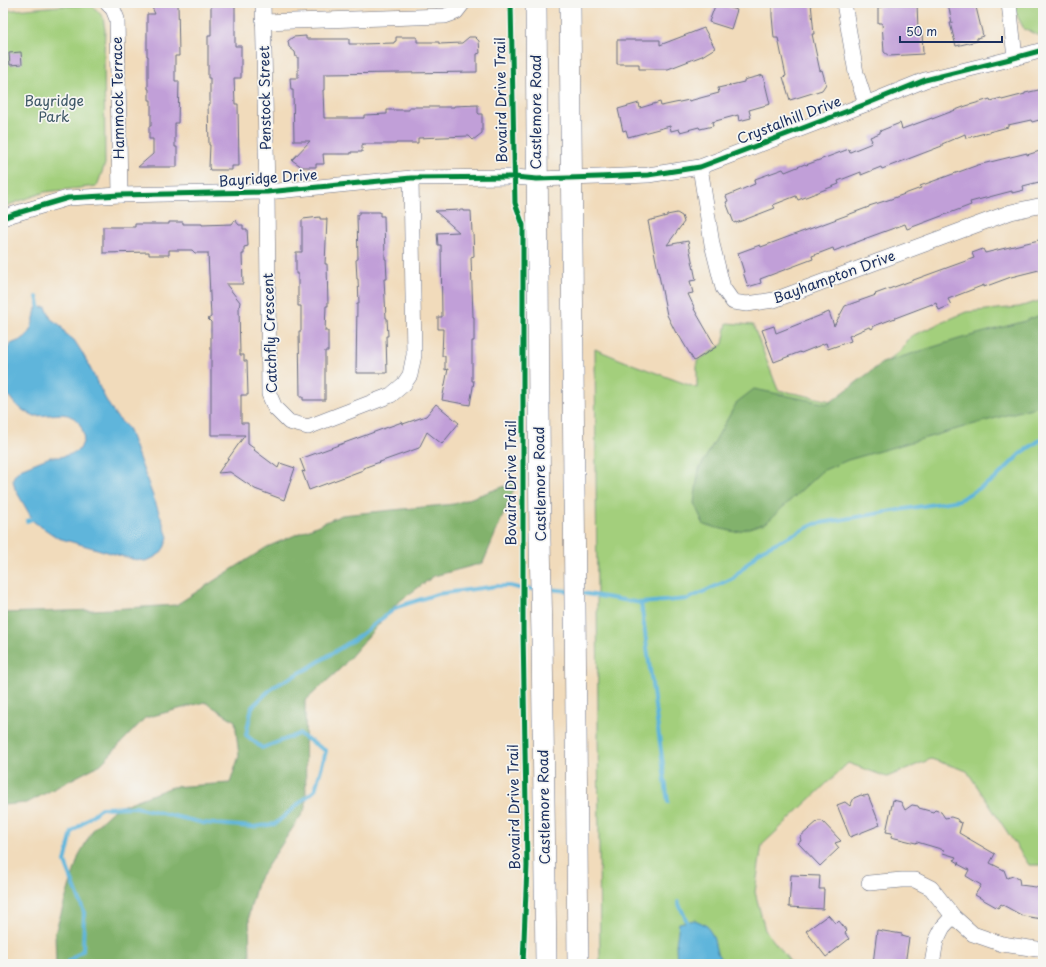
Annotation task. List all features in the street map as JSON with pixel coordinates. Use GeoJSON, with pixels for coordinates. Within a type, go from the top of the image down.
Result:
{"type":"FeatureCollection","features":[{"type":"Feature","properties":{"kind":"main road","name":"Castlemore Road"},"geometry":{"type":"LineString","coordinates":[[536,3],[540,540],[546,964]]}},
{"type":"Feature","properties":{"kind":"main road"},"geometry":{"type":"LineString","coordinates":[[570,3],[578,964]]}},
{"type":"Feature","properties":{"kind":"street","name":"Hammock Terrace"},"geometry":{"type":"LineString","coordinates":[[107,3],[113,9],[117,19],[120,195]]}},
{"type":"Feature","properties":{"kind":"street","name":"Penstock Street"},"geometry":{"type":"LineString","coordinates":[[263,3],[267,192]]}},
{"type":"Feature","properties":{"kind":"street"},"geometry":{"type":"LineString","coordinates":[[263,22],[445,16],[456,12],[463,3]]}},
{"type":"Feature","properties":{"kind":"street"},"geometry":{"type":"LineString","coordinates":[[844,3],[856,73],[866,104]]}},
{"type":"Feature","properties":{"kind":"street"},"geometry":{"type":"LineString","coordinates":[[1008,3],[1015,58]]}},
{"type":"Feature","properties":{"kind":"street","name":"Crystalhill Drive"},"geometry":{"type":"LineString","coordinates":[[537,179],[572,179],[648,175],[700,167],[925,80],[1043,50]]}},
{"type":"Feature","properties":{"kind":"street","name":"Bayhampton Drive"},"geometry":{"type":"LineString","coordinates":[[700,167],[712,244],[723,288],[733,302],[746,304],[774,300],[1012,212],[1043,205]]}},
{"type":"Feature","properties":{"kind":"street","name":"Bayridge Drive"},"geometry":{"type":"LineString","coordinates":[[3,218],[68,198],[120,195],[267,192],[412,178],[515,177],[537,179]]}},
{"type":"Feature","properties":{"kind":"street","name":"Catchfly Crescent"},"geometry":{"type":"LineString","coordinates":[[267,192],[269,394],[275,408],[289,422],[308,427],[392,395],[404,384],[410,375],[414,355],[412,178]]}},
{"type":"Feature","properties":{"kind":"street"},"geometry":{"type":"LineString","coordinates":[[869,883],[915,880],[931,888],[953,916],[974,934],[1002,944],[1043,949]]}},
{"type":"Feature","properties":{"kind":"street"},"geometry":{"type":"LineString","coordinates":[[932,964],[936,941],[943,927],[953,916]]}},
{"type":"Feature","properties":{"kind":"green space"},"geometry":{"type":"Polygon","coordinates":[[[1014,3],[1043,3],[1043,35],[1040,36],[1024,29],[1014,10],[1014,3]]]}},
{"type":"Feature","properties":{"kind":"green space","name":"Bayridge Park"},"geometry":{"type":"Polygon","coordinates":[[[92,5],[103,17],[105,30],[105,164],[97,186],[45,192],[3,207],[3,11],[92,5]]]}},
{"type":"Feature","properties":{"kind":"green space"},"geometry":{"type":"Polygon","coordinates":[[[1043,300],[1043,865],[1029,865],[967,771],[931,759],[887,777],[848,763],[762,845],[755,892],[765,930],[792,964],[600,964],[595,349],[697,388],[697,361],[723,344],[727,323],[753,325],[778,390],[836,402],[900,351],[911,336],[966,312],[1019,307],[1043,300]]]}},
{"type":"Feature","properties":{"kind":"green space"},"geometry":{"type":"Polygon","coordinates":[[[1043,314],[1043,403],[1035,407],[848,460],[822,471],[766,523],[735,532],[704,525],[694,503],[699,469],[737,402],[754,389],[828,404],[882,363],[959,339],[1022,322],[1043,314]]]}},
{"type":"Feature","properties":{"kind":"green space"},"geometry":{"type":"Polygon","coordinates":[[[517,482],[483,563],[434,576],[397,603],[340,669],[305,701],[306,808],[258,880],[249,913],[250,964],[56,964],[55,933],[79,855],[94,828],[116,808],[172,787],[230,783],[239,756],[235,721],[205,702],[145,718],[101,764],[27,803],[3,805],[3,613],[94,610],[176,605],[267,547],[342,515],[454,504],[517,482]]]}},
{"type":"Feature","properties":{"kind":"water"},"geometry":{"type":"Polygon","coordinates":[[[46,307],[51,319],[60,325],[66,334],[74,340],[83,354],[107,402],[116,416],[128,428],[168,537],[161,553],[153,558],[145,561],[132,559],[58,538],[34,522],[15,489],[13,480],[14,476],[20,469],[50,457],[60,457],[71,454],[80,449],[83,442],[84,436],[82,429],[74,418],[61,414],[35,416],[24,411],[15,404],[8,395],[8,348],[11,344],[22,339],[28,334],[33,323],[36,308],[46,307]]]}},
{"type":"Feature","properties":{"kind":"water"},"geometry":{"type":"Polygon","coordinates":[[[695,920],[706,925],[713,936],[717,953],[724,964],[677,964],[676,945],[679,923],[695,920]]]}},
{"type":"Feature","properties":{"kind":"building"},"geometry":{"type":"Polygon","coordinates":[[[150,3],[178,3],[179,56],[175,56],[175,81],[179,81],[178,123],[175,123],[177,167],[138,167],[153,154],[153,139],[149,139],[149,126],[151,126],[151,100],[149,100],[148,89],[147,14],[155,14],[150,3]]]}},
{"type":"Feature","properties":{"kind":"building"},"geometry":{"type":"Polygon","coordinates":[[[211,3],[235,3],[235,46],[241,46],[241,78],[234,78],[235,104],[238,104],[239,166],[232,166],[232,170],[210,170],[209,167],[210,145],[208,104],[210,104],[210,78],[208,78],[208,36],[211,36],[211,3]]]}},
{"type":"Feature","properties":{"kind":"building"},"geometry":{"type":"Polygon","coordinates":[[[716,3],[737,10],[731,29],[709,22],[716,3]]]}},
{"type":"Feature","properties":{"kind":"building"},"geometry":{"type":"Polygon","coordinates":[[[772,3],[811,3],[814,34],[812,34],[820,71],[822,70],[826,84],[822,90],[790,100],[783,77],[786,76],[778,38],[774,38],[772,3]]]}},
{"type":"Feature","properties":{"kind":"building"},"geometry":{"type":"Polygon","coordinates":[[[882,3],[917,3],[918,30],[922,30],[923,54],[889,56],[884,52],[882,23],[878,23],[878,7],[882,7],[882,3]]]}},
{"type":"Feature","properties":{"kind":"building"},"geometry":{"type":"Polygon","coordinates":[[[948,3],[975,3],[983,36],[977,38],[977,41],[956,46],[950,23],[952,23],[948,3]]]}},
{"type":"Feature","properties":{"kind":"building"},"geometry":{"type":"Polygon","coordinates":[[[704,28],[715,48],[702,56],[668,69],[639,69],[639,64],[617,64],[617,40],[660,40],[660,45],[704,28]]]}},
{"type":"Feature","properties":{"kind":"building"},"geometry":{"type":"Polygon","coordinates":[[[306,36],[306,39],[349,39],[349,44],[394,43],[396,41],[396,37],[417,37],[417,42],[439,42],[439,44],[462,43],[469,37],[475,37],[479,41],[480,53],[477,54],[477,72],[324,74],[324,118],[364,118],[364,115],[387,114],[387,110],[409,110],[409,107],[454,107],[478,105],[478,113],[482,114],[482,133],[473,140],[469,136],[418,138],[418,143],[362,144],[362,152],[351,152],[351,154],[323,154],[324,164],[316,164],[316,167],[302,167],[292,160],[310,141],[294,141],[293,90],[291,90],[290,78],[298,78],[298,57],[296,57],[295,52],[289,47],[288,41],[293,37],[306,36]]]}},
{"type":"Feature","properties":{"kind":"building"},"geometry":{"type":"Polygon","coordinates":[[[21,52],[22,64],[10,65],[9,53],[21,52]]]}},
{"type":"Feature","properties":{"kind":"building"},"geometry":{"type":"Polygon","coordinates":[[[763,75],[770,104],[749,110],[751,118],[739,121],[738,115],[712,122],[713,126],[700,129],[699,127],[680,132],[679,129],[671,131],[670,126],[628,137],[626,130],[623,131],[618,109],[639,103],[640,108],[660,102],[661,106],[689,101],[719,93],[718,88],[744,82],[744,80],[763,75]]]}},
{"type":"Feature","properties":{"kind":"building"},"geometry":{"type":"Polygon","coordinates":[[[1043,89],[1043,119],[1008,125],[1008,127],[966,138],[965,134],[942,144],[942,146],[882,169],[881,167],[861,175],[861,172],[838,181],[839,184],[798,200],[796,196],[773,205],[775,208],[734,223],[726,202],[728,201],[726,196],[755,184],[755,179],[783,169],[785,172],[849,149],[850,152],[872,143],[870,137],[880,133],[880,131],[900,123],[902,129],[990,99],[991,101],[1001,98],[1002,100],[1043,89]]]}},
{"type":"Feature","properties":{"kind":"building"},"geometry":{"type":"Polygon","coordinates":[[[1043,150],[1043,181],[1023,186],[1024,190],[1012,193],[1012,191],[970,202],[971,205],[907,229],[905,224],[834,251],[833,248],[812,256],[813,259],[760,279],[761,283],[748,287],[738,253],[760,245],[761,247],[921,188],[920,186],[978,165],[1027,153],[1027,155],[1043,150]]]}},
{"type":"Feature","properties":{"kind":"building"},"geometry":{"type":"Polygon","coordinates":[[[435,211],[471,211],[474,256],[471,257],[474,317],[474,341],[472,341],[472,381],[474,381],[470,405],[442,400],[448,369],[445,370],[445,356],[442,356],[443,329],[438,329],[438,317],[442,317],[441,245],[438,245],[437,233],[459,232],[435,211]]]}},
{"type":"Feature","properties":{"kind":"building"},"geometry":{"type":"Polygon","coordinates":[[[359,212],[380,212],[380,216],[384,216],[387,279],[384,279],[388,336],[386,336],[387,373],[356,373],[357,304],[359,304],[356,260],[358,259],[357,215],[359,215],[359,212]]]}},
{"type":"Feature","properties":{"kind":"building"},"geometry":{"type":"Polygon","coordinates":[[[677,213],[682,216],[684,222],[667,245],[688,241],[696,280],[690,281],[693,293],[688,294],[694,309],[716,347],[694,361],[677,332],[676,333],[667,315],[648,221],[677,213]]]}},
{"type":"Feature","properties":{"kind":"building"},"geometry":{"type":"Polygon","coordinates":[[[320,217],[320,219],[327,219],[325,264],[327,264],[328,306],[326,306],[325,331],[328,331],[328,351],[325,351],[325,400],[303,400],[303,397],[300,397],[299,331],[301,331],[301,306],[298,306],[296,252],[302,252],[302,220],[320,217]]]}},
{"type":"Feature","properties":{"kind":"building"},"geometry":{"type":"Polygon","coordinates":[[[235,220],[239,225],[243,225],[243,229],[247,229],[248,246],[244,247],[244,254],[242,254],[243,284],[226,284],[240,302],[240,355],[244,355],[244,361],[247,361],[248,395],[241,395],[241,423],[248,423],[248,444],[255,449],[254,450],[278,468],[280,463],[295,468],[284,500],[255,489],[230,472],[218,473],[245,435],[211,435],[211,322],[208,319],[211,317],[208,253],[195,253],[192,250],[169,250],[169,255],[149,255],[149,252],[103,253],[103,227],[135,227],[135,224],[169,224],[169,222],[183,222],[183,224],[202,225],[232,224],[235,220]]]}},
{"type":"Feature","properties":{"kind":"building"},"geometry":{"type":"Polygon","coordinates":[[[1043,239],[1043,269],[1011,277],[984,287],[984,285],[948,299],[951,305],[939,310],[936,303],[874,326],[872,329],[869,327],[849,336],[851,341],[828,349],[826,343],[774,362],[762,330],[774,326],[776,333],[829,312],[834,326],[845,306],[974,258],[972,253],[983,249],[985,253],[1043,239]]]}},
{"type":"Feature","properties":{"kind":"building"},"geometry":{"type":"Polygon","coordinates":[[[436,404],[459,423],[442,444],[427,432],[419,448],[363,468],[363,470],[309,490],[302,471],[305,472],[300,459],[402,422],[403,424],[426,416],[436,404]]]}},
{"type":"Feature","properties":{"kind":"building"},"geometry":{"type":"Polygon","coordinates":[[[861,795],[868,795],[880,825],[850,837],[837,805],[845,802],[850,806],[854,798],[861,795]]]}},
{"type":"Feature","properties":{"kind":"building"},"geometry":{"type":"Polygon","coordinates":[[[893,800],[901,802],[905,810],[912,805],[918,806],[919,808],[933,812],[935,810],[941,812],[945,818],[951,817],[957,819],[962,823],[959,833],[995,854],[990,863],[1004,870],[1007,878],[1013,876],[1019,879],[1020,885],[1043,888],[1042,919],[1023,916],[1001,904],[998,908],[975,895],[981,885],[966,876],[969,870],[954,860],[956,857],[943,853],[944,850],[917,842],[891,837],[892,833],[886,832],[893,800]]]}},
{"type":"Feature","properties":{"kind":"building"},"geometry":{"type":"Polygon","coordinates":[[[818,821],[822,821],[841,841],[835,843],[839,848],[820,866],[798,843],[801,841],[800,837],[818,821]]]}},
{"type":"Feature","properties":{"kind":"building"},"geometry":{"type":"Polygon","coordinates":[[[791,875],[820,876],[819,889],[824,889],[823,909],[789,907],[791,875]]]}},
{"type":"Feature","properties":{"kind":"building"},"geometry":{"type":"Polygon","coordinates":[[[828,915],[836,924],[839,921],[847,931],[845,933],[849,939],[826,957],[806,931],[828,915]]]}},
{"type":"Feature","properties":{"kind":"building"},"geometry":{"type":"Polygon","coordinates":[[[877,930],[902,934],[902,936],[909,938],[905,964],[873,964],[877,930]]]}},
{"type":"Feature","properties":{"kind":"waterway"},"geometry":{"type":"LineString","coordinates":[[37,297],[41,313]]}},
{"type":"Feature","properties":{"kind":"waterway"},"geometry":{"type":"LineString","coordinates":[[581,593],[641,603],[688,599],[733,578],[761,550],[815,524],[959,500],[995,479],[1020,454],[1043,438]]}},
{"type":"Feature","properties":{"kind":"waterway"},"geometry":{"type":"LineString","coordinates":[[27,521],[35,518]]}},
{"type":"Feature","properties":{"kind":"waterway"},"geometry":{"type":"LineString","coordinates":[[65,964],[83,950],[84,912],[65,862],[72,832],[101,808],[136,807],[203,823],[253,827],[275,824],[315,790],[326,751],[299,734],[262,748],[246,735],[252,707],[273,687],[307,669],[358,637],[397,607],[437,594],[497,586],[535,589]]}},
{"type":"Feature","properties":{"kind":"waterway"},"geometry":{"type":"LineString","coordinates":[[548,589],[569,591]]}},
{"type":"Feature","properties":{"kind":"waterway"},"geometry":{"type":"LineString","coordinates":[[641,603],[668,802]]}},
{"type":"Feature","properties":{"kind":"waterway"},"geometry":{"type":"LineString","coordinates":[[678,902],[689,926]]}},
{"type":"Feature","properties":{"kind":"cycle path","name":"Bovaird Drive Trail"},"geometry":{"type":"LineString","coordinates":[[511,3],[515,203],[523,225],[523,630],[527,866],[523,964]]}},
{"type":"Feature","properties":{"kind":"cycle path"},"geometry":{"type":"LineString","coordinates":[[3,218],[68,198],[120,195],[267,192],[411,178],[515,177],[537,179],[648,175],[700,167],[925,80],[1043,50]]}}]}
